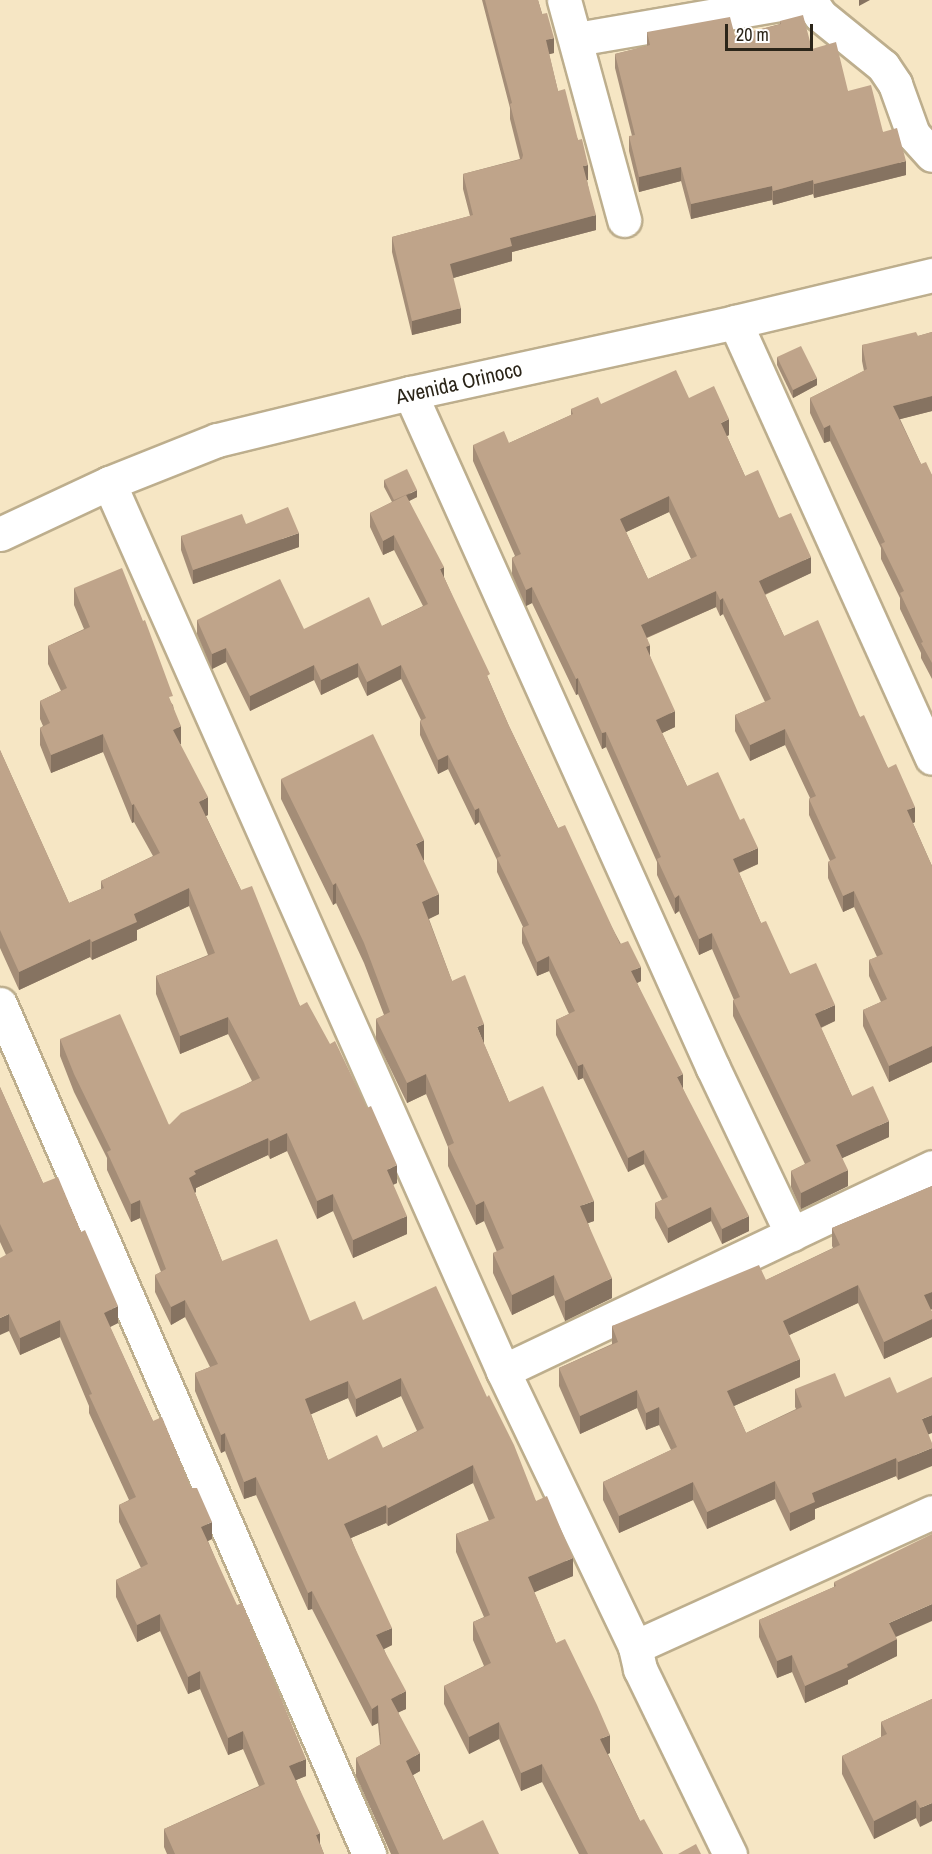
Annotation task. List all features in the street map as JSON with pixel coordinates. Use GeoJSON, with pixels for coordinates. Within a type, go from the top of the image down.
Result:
{"type":"FeatureCollection","features":[{"type":"Feature","properties":{"kind":"street"},"geometry":{"type":"LineString","coordinates":[[564,0],[577,39],[624,220]]}},
{"type":"Feature","properties":{"kind":"street"},"geometry":{"type":"LineString","coordinates":[[577,39],[803,0]]}},
{"type":"Feature","properties":{"kind":"street"},"geometry":{"type":"LineString","coordinates":[[810,0],[819,15],[883,66],[895,84],[913,134],[932,155]]}},
{"type":"Feature","properties":{"kind":"street","name":"Avenida Orinoco"},"geometry":{"type":"LineString","coordinates":[[0,534],[109,483],[217,441],[410,393],[735,322],[932,275]]}},
{"type":"Feature","properties":{"kind":"street"},"geometry":{"type":"LineString","coordinates":[[735,322],[932,758]]}},
{"type":"Feature","properties":{"kind":"street"},"geometry":{"type":"LineString","coordinates":[[410,393],[712,1068],[792,1234]]}},
{"type":"Feature","properties":{"kind":"street"},"geometry":{"type":"LineString","coordinates":[[109,483],[502,1371],[635,1647],[640,1668],[730,1854]]}},
{"type":"Feature","properties":{"kind":"street"},"geometry":{"type":"LineString","coordinates":[[0,1004],[369,1854]]}},
{"type":"Feature","properties":{"kind":"street"},"geometry":{"type":"LineString","coordinates":[[502,1371],[932,1167]]}},
{"type":"Feature","properties":{"kind":"street"},"geometry":{"type":"LineString","coordinates":[[635,1647],[932,1512]]}},
{"type":"Feature","properties":{"kind":"building"},"geometry":{"type":"Polygon","coordinates":[[[485,0],[538,0],[542,14],[547,13],[554,38],[546,40],[558,91],[565,89],[578,140],[582,139],[588,165],[583,166],[596,215],[510,238],[512,246],[450,264],[461,308],[412,321],[392,237],[473,215],[463,174],[522,159],[523,155],[485,0]]]}},
{"type":"Feature","properties":{"kind":"building"},"geometry":{"type":"Polygon","coordinates":[[[803,15],[812,49],[836,42],[848,91],[871,85],[883,132],[897,128],[906,161],[814,184],[813,180],[773,191],[772,186],[691,204],[681,167],[639,177],[629,136],[635,135],[615,54],[650,45],[647,32],[730,17],[735,36],[781,24],[780,21],[803,15]]]}},
{"type":"Feature","properties":{"kind":"building"},"geometry":{"type":"Polygon","coordinates":[[[916,332],[918,336],[932,332],[932,396],[893,406],[921,464],[926,462],[932,475],[932,663],[900,593],[904,591],[881,544],[885,542],[830,425],[824,428],[810,398],[867,369],[862,345],[916,332]]]}},
{"type":"Feature","properties":{"kind":"building"},"geometry":{"type":"Polygon","coordinates":[[[801,346],[817,378],[793,390],[777,357],[801,346]]]}},
{"type":"Feature","properties":{"kind":"building"},"geometry":{"type":"Polygon","coordinates":[[[676,370],[689,398],[714,386],[729,419],[721,423],[745,476],[758,470],[779,518],[791,513],[811,557],[759,581],[784,636],[818,620],[860,717],[864,715],[888,768],[896,764],[915,807],[907,810],[932,866],[932,1046],[889,1066],[863,1010],[887,999],[869,960],[883,954],[854,891],[843,896],[828,862],[836,858],[809,799],[816,796],[785,729],[750,745],[735,715],[771,699],[723,598],[720,600],[716,591],[641,625],[650,645],[646,647],[675,711],[656,720],[687,786],[718,772],[740,820],[744,818],[758,848],[733,859],[761,923],[766,921],[790,974],[816,963],[835,1005],[815,1014],[852,1096],[873,1086],[889,1121],[836,1145],[848,1170],[801,1193],[791,1171],[811,1161],[733,1000],[740,997],[712,933],[699,939],[679,895],[675,898],[657,859],[661,857],[606,732],[602,733],[578,678],[576,679],[532,587],[526,590],[512,558],[521,554],[473,445],[504,431],[509,443],[573,414],[571,409],[598,397],[601,404],[676,370]],[[669,496],[620,519],[648,579],[697,556],[669,496]]]}},
{"type":"Feature","properties":{"kind":"building"},"geometry":{"type":"Polygon","coordinates":[[[407,469],[417,490],[394,500],[384,480],[407,469]]]}},
{"type":"Feature","properties":{"kind":"building"},"geometry":{"type":"Polygon","coordinates":[[[406,495],[444,567],[440,569],[490,674],[487,676],[509,726],[558,828],[565,825],[620,944],[628,941],[641,967],[631,971],[683,1074],[677,1077],[749,1216],[722,1229],[711,1207],[668,1228],[655,1203],[668,1197],[644,1150],[628,1158],[583,1064],[578,1066],[556,1020],[575,1011],[549,956],[537,962],[522,928],[529,925],[497,858],[501,856],[479,808],[475,810],[448,755],[438,760],[420,721],[426,718],[401,665],[367,682],[358,663],[321,680],[314,665],[250,696],[226,648],[212,654],[197,620],[280,579],[304,629],[369,597],[382,626],[428,604],[394,535],[383,541],[370,513],[406,495]]]}},
{"type":"Feature","properties":{"kind":"building"},"geometry":{"type":"Polygon","coordinates":[[[288,507],[299,533],[193,570],[181,536],[242,514],[246,524],[288,507]]]}},
{"type":"Feature","properties":{"kind":"building"},"geometry":{"type":"Polygon","coordinates":[[[122,568],[143,621],[145,620],[173,696],[169,697],[181,726],[173,730],[208,797],[199,802],[241,890],[252,886],[300,1006],[307,1002],[330,1044],[335,1041],[367,1108],[371,1106],[397,1165],[387,1170],[407,1216],[353,1240],[333,1194],[317,1201],[287,1133],[270,1141],[268,1138],[194,1171],[196,1174],[189,1178],[222,1261],[277,1239],[310,1321],[355,1301],[363,1320],[436,1286],[487,1397],[489,1395],[514,1445],[536,1501],[547,1496],[573,1558],[528,1577],[556,1643],[565,1639],[597,1705],[610,1735],[600,1739],[640,1821],[644,1819],[663,1854],[588,1854],[542,1764],[521,1773],[499,1722],[469,1737],[444,1686],[491,1663],[473,1622],[490,1615],[456,1534],[495,1518],[473,1465],[388,1508],[386,1505],[344,1524],[392,1628],[376,1635],[406,1691],[391,1699],[420,1753],[406,1761],[443,1840],[483,1820],[499,1854],[399,1854],[356,1758],[381,1744],[378,1705],[372,1709],[312,1591],[308,1593],[256,1477],[244,1482],[225,1433],[221,1435],[195,1373],[218,1364],[185,1300],[171,1307],[155,1275],[166,1269],[140,1200],[131,1204],[107,1152],[111,1150],[74,1074],[60,1039],[120,1014],[169,1125],[181,1113],[260,1078],[228,1017],[180,1036],[156,976],[215,953],[189,888],[134,914],[137,922],[92,942],[90,939],[19,972],[0,930],[0,750],[69,903],[104,888],[101,881],[160,853],[134,804],[132,805],[103,734],[51,755],[40,728],[50,723],[40,701],[67,688],[48,646],[90,627],[74,588],[122,568]],[[401,1378],[356,1399],[348,1381],[305,1399],[328,1460],[377,1435],[383,1448],[424,1428],[401,1378]]]}},
{"type":"Feature","properties":{"kind":"building"},"geometry":{"type":"Polygon","coordinates":[[[373,734],[424,840],[416,844],[439,894],[422,902],[452,981],[465,975],[484,1024],[477,1027],[509,1102],[543,1086],[594,1201],[580,1206],[612,1278],[565,1301],[554,1275],[512,1295],[493,1253],[504,1248],[484,1201],[476,1205],[448,1146],[454,1143],[426,1074],[407,1083],[376,1019],[390,1012],[364,943],[336,883],[333,885],[281,779],[373,734]]]}},
{"type":"Feature","properties":{"kind":"building"},"geometry":{"type":"Polygon","coordinates":[[[0,1087],[43,1183],[58,1177],[81,1232],[85,1230],[118,1306],[104,1313],[153,1421],[162,1417],[191,1488],[197,1488],[212,1522],[201,1527],[237,1605],[242,1603],[306,1759],[289,1766],[320,1833],[316,1835],[324,1854],[175,1854],[164,1829],[265,1784],[243,1731],[228,1738],[200,1671],[188,1677],[160,1614],[137,1625],[116,1580],[148,1564],[119,1505],[136,1497],[89,1395],[92,1394],[60,1320],[20,1338],[9,1314],[0,1318],[0,1258],[13,1251],[0,1224],[0,1087]]]}},
{"type":"Feature","properties":{"kind":"building"},"geometry":{"type":"Polygon","coordinates":[[[932,1186],[932,1292],[924,1295],[932,1312],[932,1319],[884,1342],[858,1285],[783,1321],[800,1359],[727,1391],[746,1433],[802,1407],[795,1389],[835,1373],[845,1397],[890,1377],[897,1393],[932,1377],[932,1415],[922,1419],[932,1448],[898,1462],[896,1458],[812,1493],[815,1502],[790,1513],[775,1481],[707,1512],[693,1482],[619,1516],[603,1482],[677,1447],[659,1407],[646,1413],[637,1390],[580,1416],[559,1368],[618,1342],[612,1326],[759,1265],[766,1280],[840,1245],[832,1228],[932,1186]]]}},
{"type":"Feature","properties":{"kind":"building"},"geometry":{"type":"Polygon","coordinates":[[[932,1534],[932,1604],[889,1623],[897,1639],[847,1664],[848,1667],[805,1686],[792,1655],[777,1661],[759,1620],[836,1586],[834,1582],[932,1534]]]}},
{"type":"Feature","properties":{"kind":"building"},"geometry":{"type":"Polygon","coordinates":[[[932,1699],[932,1803],[920,1808],[916,1800],[874,1821],[842,1756],[887,1734],[881,1722],[932,1699]]]}},
{"type":"Feature","properties":{"kind":"building"},"geometry":{"type":"Polygon","coordinates":[[[696,1844],[701,1854],[678,1854],[696,1844]]]}}]}
